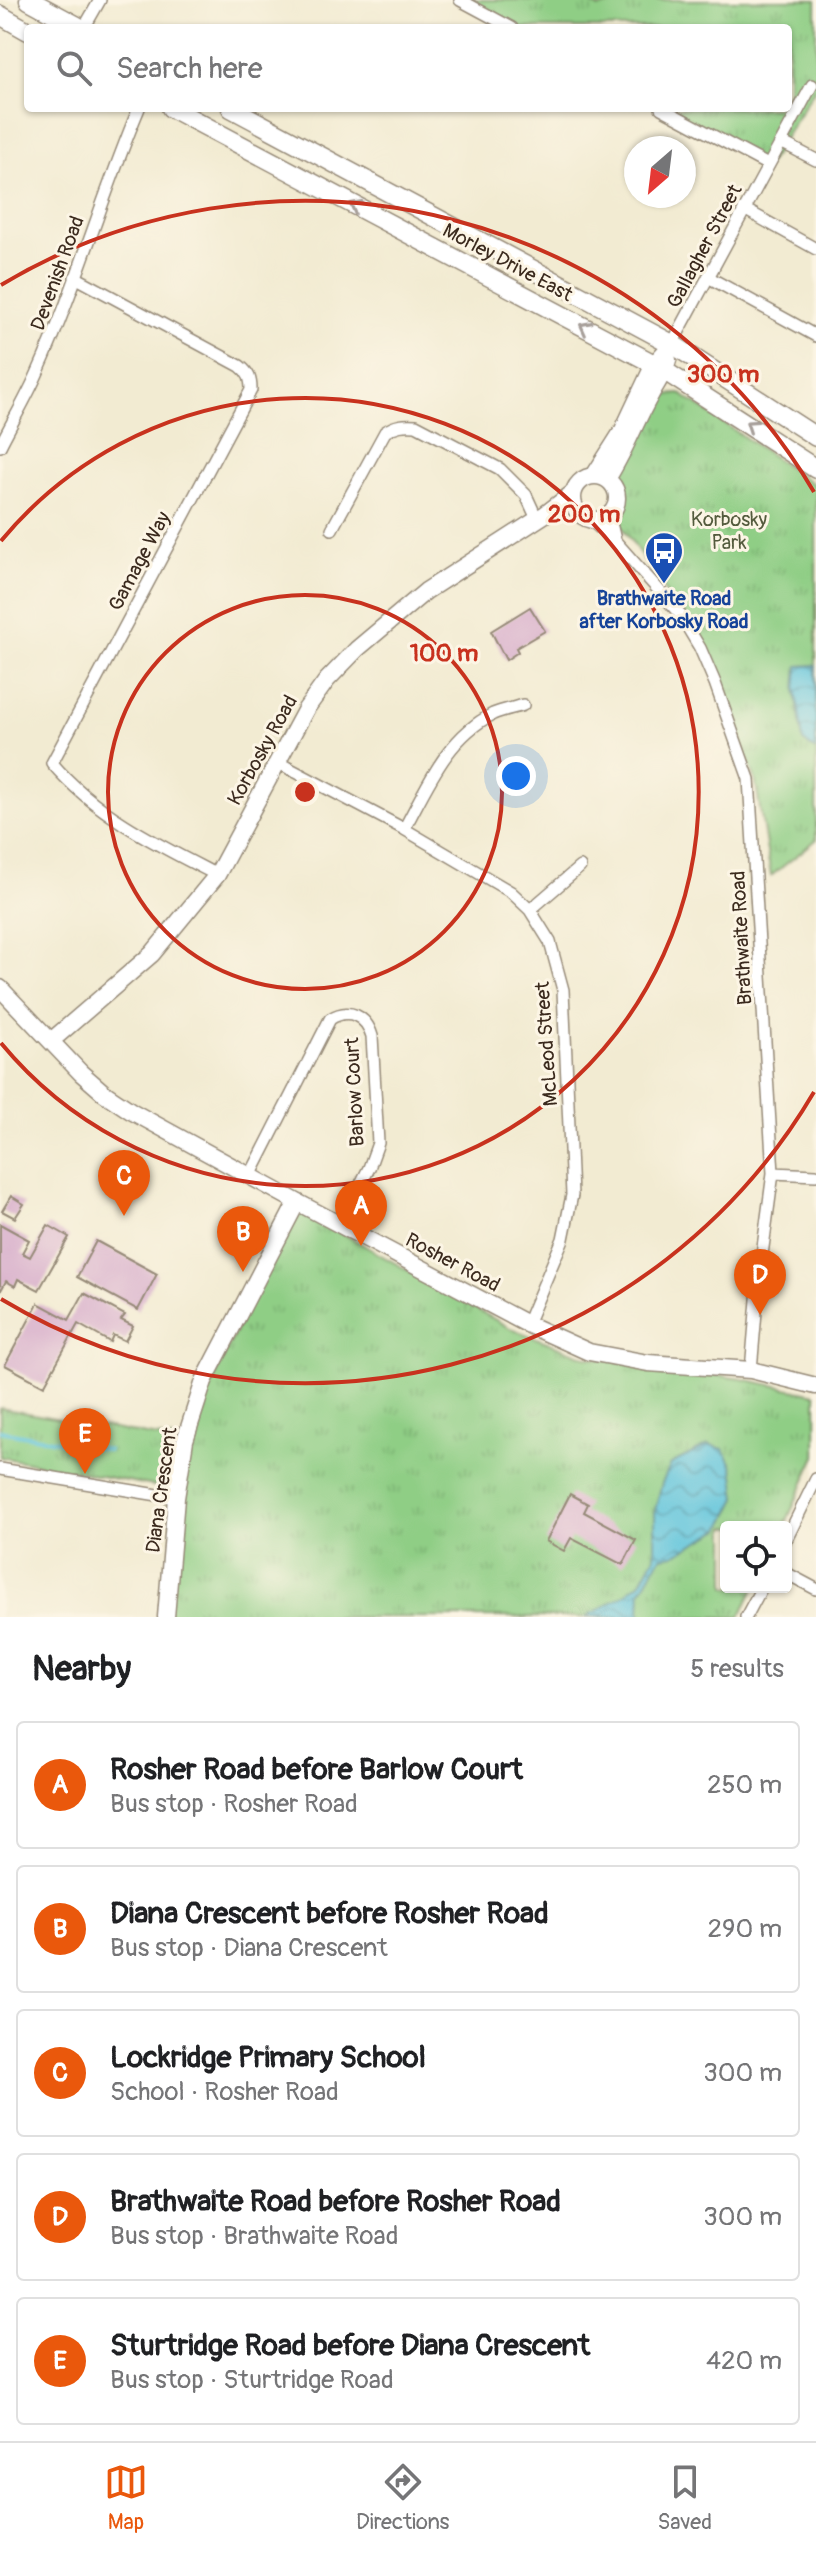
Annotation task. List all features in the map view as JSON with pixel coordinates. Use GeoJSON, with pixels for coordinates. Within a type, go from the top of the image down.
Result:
{"type":"FeatureCollection","features":[{"type":"Feature","properties":{"kind":"main road"},"geometry":{"type":"LineString","coordinates":[[29,0],[75,24]]}},
{"type":"Feature","properties":{"kind":"main road"},"geometry":{"type":"LineString","coordinates":[[0,15],[24,29]]}},
{"type":"Feature","properties":{"kind":"main road","name":"Morley Drive East"},"geometry":{"type":"LineString","coordinates":[[179,112],[659,368],[816,469]]}},
{"type":"Feature","properties":{"kind":"main road","name":"Morley Drive East"},"geometry":{"type":"LineString","coordinates":[[238,112],[672,344],[816,437]]}},
{"type":"Feature","properties":{"kind":"street"},"geometry":{"type":"LineString","coordinates":[[85,24],[100,0]]}},
{"type":"Feature","properties":{"kind":"street"},"geometry":{"type":"LineString","coordinates":[[460,0],[505,24]]}},
{"type":"Feature","properties":{"kind":"street","name":"Gallagher Street"},"geometry":{"type":"LineString","coordinates":[[672,344],[812,85]]}},
{"type":"Feature","properties":{"kind":"street","name":"Devenish Road"},"geometry":{"type":"LineString","coordinates":[[0,446],[37,376],[137,112]]}},
{"type":"Feature","properties":{"kind":"street"},"geometry":{"type":"LineString","coordinates":[[669,112],[768,165]]}},
{"type":"Feature","properties":{"kind":"street"},"geometry":{"type":"LineString","coordinates":[[781,142],[816,160]]}},
{"type":"Feature","properties":{"kind":"street"},"geometry":{"type":"LineString","coordinates":[[744,209],[816,249]]}},
{"type":"Feature","properties":{"kind":"street","name":"Gamage Way"},"geometry":{"type":"LineString","coordinates":[[75,277],[240,366],[250,376],[251,390],[52,763],[64,777],[124,826],[217,875]]}},
{"type":"Feature","properties":{"kind":"street"},"geometry":{"type":"LineString","coordinates":[[708,277],[816,336]]}},
{"type":"Feature","properties":{"kind":"street"},"geometry":{"type":"LineString","coordinates":[[586,517],[575,505],[574,492],[582,480],[601,476],[625,450],[672,344]]}},
{"type":"Feature","properties":{"kind":"street"},"geometry":{"type":"LineString","coordinates":[[332,529],[385,432],[406,424],[416,425],[500,469],[526,495],[541,517],[586,517],[596,520],[609,515],[617,504],[616,490],[601,476]]}},
{"type":"Feature","properties":{"kind":"street","name":"Korbosky Road"},"geometry":{"type":"LineString","coordinates":[[51,1041],[152,954],[217,875],[306,709],[327,680],[357,649],[426,591],[541,517],[574,492]]}},
{"type":"Feature","properties":{"kind":"street","name":"Brathwaite Road"},"geometry":{"type":"LineString","coordinates":[[609,515],[615,541]]}},
{"type":"Feature","properties":{"kind":"street","name":"Brathwaite Road"},"geometry":{"type":"LineString","coordinates":[[586,517],[615,541],[679,613],[700,648],[715,683],[749,779],[773,1173],[751,1370]]}},
{"type":"Feature","properties":{"kind":"street"},"geometry":{"type":"LineString","coordinates":[[404,829],[436,769],[451,748],[493,714],[523,705]]}},
{"type":"Feature","properties":{"kind":"street","name":"McLeod Street"},"geometry":{"type":"LineString","coordinates":[[277,762],[489,877],[530,910],[550,942],[563,990],[572,1195],[563,1239],[527,1324]]}},
{"type":"Feature","properties":{"kind":"street"},"geometry":{"type":"LineString","coordinates":[[530,910],[580,867]]}},
{"type":"Feature","properties":{"kind":"street","name":"Rosher Road"},"geometry":{"type":"LineString","coordinates":[[0,988],[81,1073],[131,1111],[527,1324],[589,1352],[648,1363],[751,1370],[816,1386]]}},
{"type":"Feature","properties":{"kind":"street","name":"Barlow Court"},"geometry":{"type":"LineString","coordinates":[[250,1176],[330,1019],[347,1013],[356,1015],[364,1020],[372,1036],[378,1143],[340,1225]]}},
{"type":"Feature","properties":{"kind":"street"},"geometry":{"type":"LineString","coordinates":[[773,1173],[816,1175]]}},
{"type":"Feature","properties":{"kind":"street","name":"Diana Crescent"},"geometry":{"type":"LineString","coordinates":[[166,1617],[176,1498],[185,1440],[204,1381],[297,1202]]}},
{"type":"Feature","properties":{"kind":"street"},"geometry":{"type":"LineString","coordinates":[[0,1469],[176,1498]]}},
{"type":"Feature","properties":{"kind":"street"},"geometry":{"type":"LineString","coordinates":[[792,1528],[816,1479]]}},
{"type":"Feature","properties":{"kind":"street"},"geometry":{"type":"LineString","coordinates":[[792,1576],[816,1589]]}},
{"type":"Feature","properties":{"kind":"street"},"geometry":{"type":"LineString","coordinates":[[746,1617],[759,1593]]}},
{"type":"Feature","properties":{"kind":"green space"},"geometry":{"type":"Polygon","coordinates":[[[460,0],[584,0],[599,8],[618,0],[816,0],[816,87],[768,165],[669,112],[792,112],[792,24],[505,24],[460,0]]]}},
{"type":"Feature","properties":{"kind":"green space","name":"Korbosky Park"},"geometry":{"type":"Polygon","coordinates":[[[681,394],[816,486],[816,840],[771,876],[755,778],[709,657],[620,524],[613,474],[659,395],[681,394]]]}},
{"type":"Feature","properties":{"kind":"green space"},"geometry":{"type":"Polygon","coordinates":[[[294,1206],[510,1328],[586,1357],[742,1379],[816,1394],[816,1456],[787,1521],[720,1521],[720,1593],[752,1593],[740,1617],[164,1617],[185,1440],[294,1206]]]}},
{"type":"Feature","properties":{"kind":"green space"},"geometry":{"type":"Polygon","coordinates":[[[0,1408],[174,1440],[165,1488],[0,1457],[0,1408]]]}},
{"type":"Feature","properties":{"kind":"water"},"geometry":{"type":"Polygon","coordinates":[[[816,665],[816,750],[803,742],[796,690],[798,666],[816,665]]]}},
{"type":"Feature","properties":{"kind":"water"},"geometry":{"type":"Polygon","coordinates":[[[708,1445],[724,1449],[733,1467],[737,1498],[725,1521],[720,1521],[720,1530],[674,1555],[661,1557],[641,1591],[640,1617],[586,1617],[641,1582],[655,1556],[655,1510],[671,1464],[708,1445]]]}},
{"type":"Feature","properties":{"kind":"building"},"geometry":{"type":"Polygon","coordinates":[[[530,607],[545,631],[516,648],[518,652],[506,660],[491,631],[530,607]]]}},
{"type":"Feature","properties":{"kind":"building"},"geometry":{"type":"Polygon","coordinates":[[[11,1196],[24,1204],[15,1218],[2,1211],[11,1196]]]}},
{"type":"Feature","properties":{"kind":"building"},"geometry":{"type":"Polygon","coordinates":[[[0,1224],[29,1240],[22,1253],[30,1257],[48,1225],[69,1237],[39,1290],[18,1279],[15,1286],[6,1281],[0,1292],[0,1224]]]}},
{"type":"Feature","properties":{"kind":"building"},"geometry":{"type":"Polygon","coordinates":[[[96,1241],[157,1274],[138,1310],[77,1277],[96,1241]]]}},
{"type":"Feature","properties":{"kind":"building"},"geometry":{"type":"Polygon","coordinates":[[[84,1293],[125,1315],[121,1320],[133,1326],[125,1341],[113,1335],[110,1342],[78,1324],[44,1386],[5,1365],[38,1303],[69,1320],[84,1293]]]}},
{"type":"Feature","properties":{"kind":"building"},"geometry":{"type":"Polygon","coordinates":[[[570,1494],[588,1504],[584,1512],[636,1540],[623,1565],[571,1538],[564,1551],[546,1541],[570,1494]]]}},
{"type":"Feature","properties":{"kind":"waterway"},"geometry":{"type":"LineString","coordinates":[[0,1431],[108,1450]]}},
{"type":"Feature","properties":{"kind":"place","name":"Brathwaite Road after Korbosky Road"},"geometry":{"type":"Point","coordinates":[664,585]}},
{"type":"Feature","properties":{"kind":"place","name":"Lockridge Primary School"},"geometry":{"type":"Point","coordinates":[124,1216]}},
{"type":"Feature","properties":{"kind":"place","name":"Rosher Road before Barlow Court"},"geometry":{"type":"Point","coordinates":[361,1246]}},
{"type":"Feature","properties":{"kind":"place","name":"Diana Crescent before Rosher Road"},"geometry":{"type":"Point","coordinates":[243,1272]}},
{"type":"Feature","properties":{"kind":"place","name":"Brathwaite Road before Rosher Road"},"geometry":{"type":"Point","coordinates":[760,1315]}},
{"type":"Feature","properties":{"kind":"place","name":"Sturtridge Road before Diana Crescent"},"geometry":{"type":"Point","coordinates":[85,1474]}}]}
